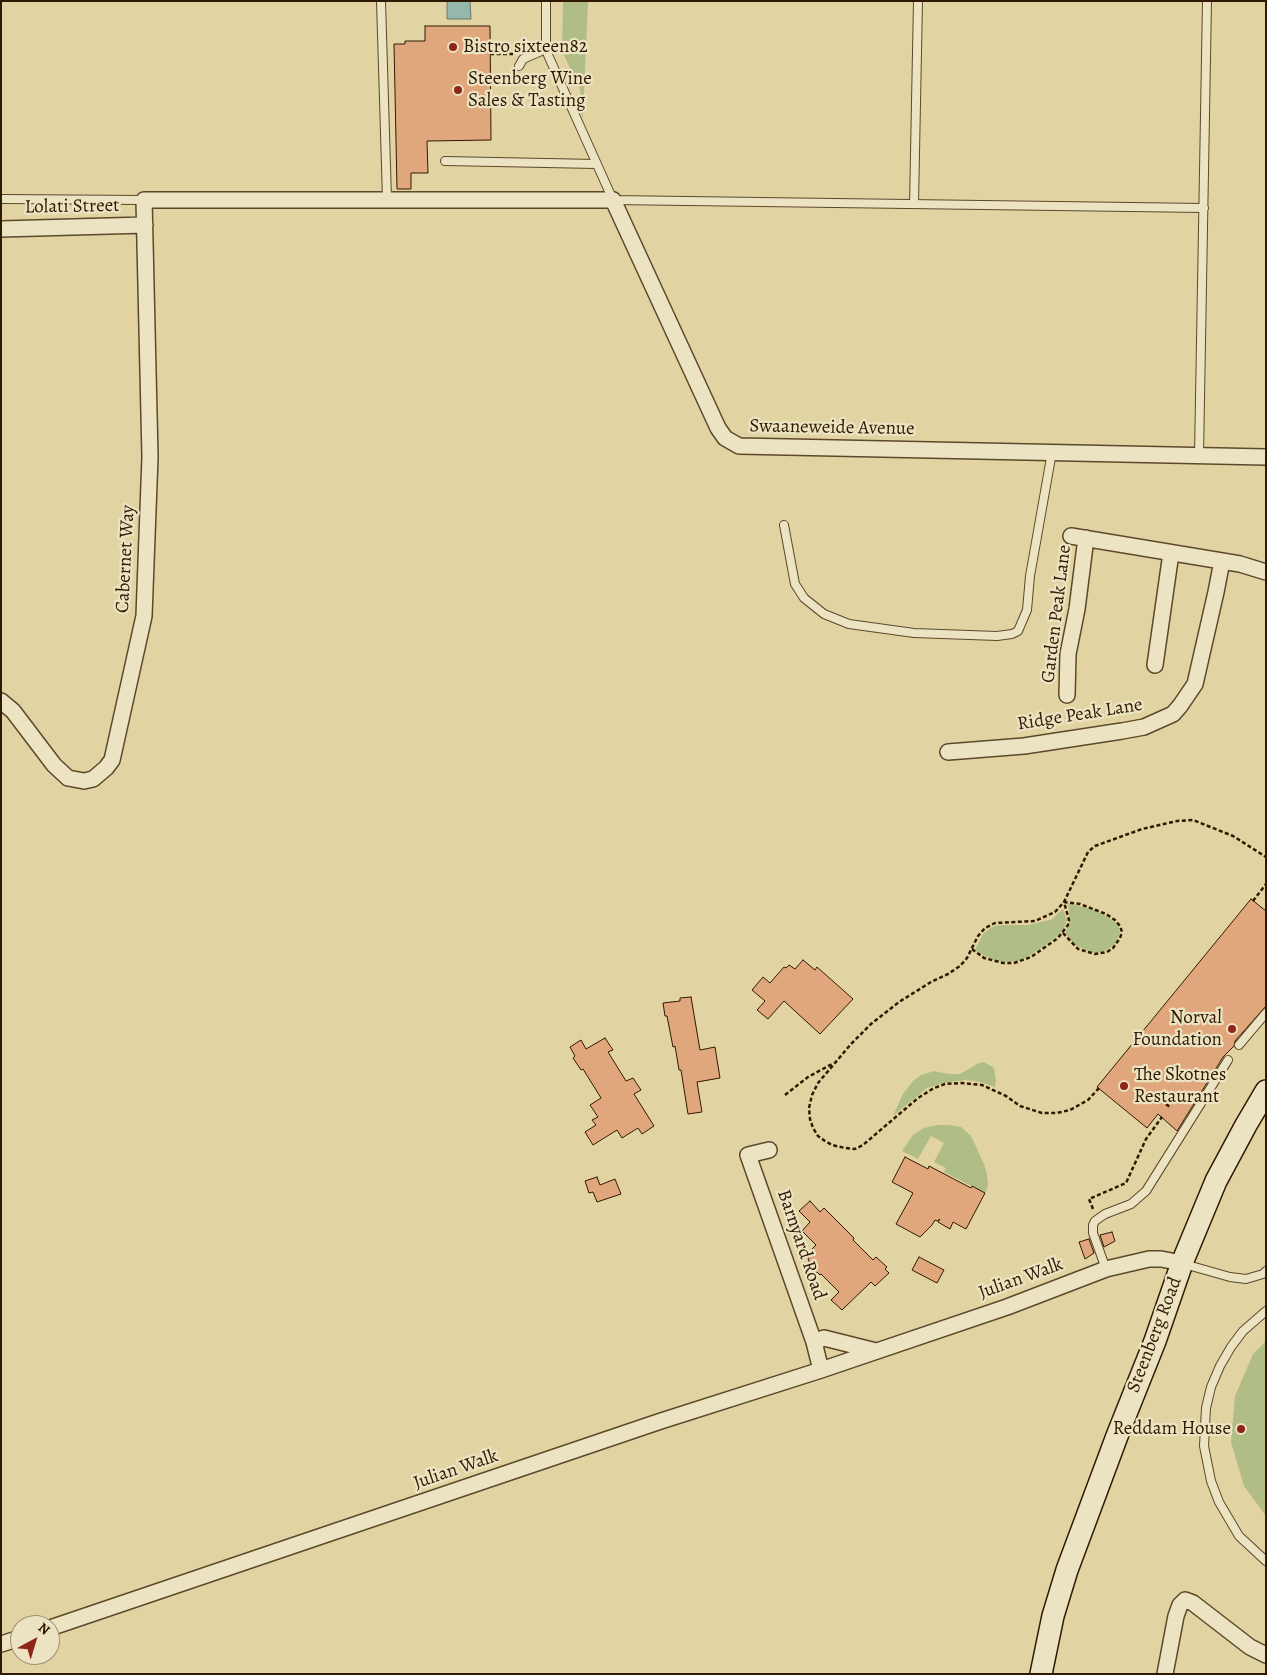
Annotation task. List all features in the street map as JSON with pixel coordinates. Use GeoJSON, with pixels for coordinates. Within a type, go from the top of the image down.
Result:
{"type":"FeatureCollection","features":[{"type":"Feature","properties":{"kind":"main road","name":"Steenberg Road"},"geometry":{"type":"LineString","coordinates":[[1041,1674],[1053,1616],[1066,1570],[1182,1263],[1216,1181],[1266,1091]]}},
{"type":"Feature","properties":{"kind":"street"},"geometry":{"type":"LineString","coordinates":[[144,200],[613,200]]}},
{"type":"Feature","properties":{"kind":"street","name":"Cabernet Way"},"geometry":{"type":"LineString","coordinates":[[1,701],[13,710],[54,765],[68,778],[84,781],[93,779],[112,760],[144,616],[150,457],[144,200]]}},
{"type":"Feature","properties":{"kind":"street","name":"Swaaneweide Avenue"},"geometry":{"type":"LineString","coordinates":[[613,200],[718,428],[722,435],[733,443],[747,447],[1266,456]]}},
{"type":"Feature","properties":{"kind":"street","name":"Lolati Street"},"geometry":{"type":"LineString","coordinates":[[1,229],[145,225]]}},
{"type":"Feature","properties":{"kind":"street","name":"Garden Peak Lane"},"geometry":{"type":"LineString","coordinates":[[1067,694],[1068,654],[1076,609],[1078,537],[1171,553]]}},
{"type":"Feature","properties":{"kind":"street"},"geometry":{"type":"LineString","coordinates":[[1155,665],[1171,553],[1222,561],[1266,572]]}},
{"type":"Feature","properties":{"kind":"street","name":"Ridge Peak Lane"},"geometry":{"type":"LineString","coordinates":[[948,752],[1024,746],[1122,731],[1144,727],[1172,714],[1195,684],[1222,561]]}},
{"type":"Feature","properties":{"kind":"street","name":"Barnyard Road"},"geometry":{"type":"LineString","coordinates":[[769,1150],[748,1155],[814,1342],[821,1370]]}},
{"type":"Feature","properties":{"kind":"street","name":"Julian Walk"},"geometry":{"type":"LineString","coordinates":[[60,1625],[652,1424],[821,1370],[1106,1270],[1149,1259],[1182,1263]]}},
{"type":"Feature","properties":{"kind":"street"},"geometry":{"type":"LineString","coordinates":[[814,1342],[824,1338],[876,1351]]}},
{"type":"Feature","properties":{"kind":"street"},"geometry":{"type":"LineString","coordinates":[[1165,1674],[1176,1616],[1180,1605],[1185,1600],[1250,1647],[1266,1655]]}},
{"type":"Feature","properties":{"kind":"lane"},"geometry":{"type":"LineString","coordinates":[[381,1],[387,199]]}},
{"type":"Feature","properties":{"kind":"lane","name":"Swaaneweide Avenue"},"geometry":{"type":"LineString","coordinates":[[546,1],[546,49],[553,69],[613,200]]}},
{"type":"Feature","properties":{"kind":"lane"},"geometry":{"type":"LineString","coordinates":[[914,204],[918,1]]}},
{"type":"Feature","properties":{"kind":"lane"},"geometry":{"type":"LineString","coordinates":[[1198,455],[1207,1]]}},
{"type":"Feature","properties":{"kind":"lane"},"geometry":{"type":"LineString","coordinates":[[521,62],[546,49]]}},
{"type":"Feature","properties":{"kind":"lane"},"geometry":{"type":"LineString","coordinates":[[445,161],[596,164]]}},
{"type":"Feature","properties":{"kind":"lane"},"geometry":{"type":"LineString","coordinates":[[1,198],[144,200]]}},
{"type":"Feature","properties":{"kind":"lane"},"geometry":{"type":"LineString","coordinates":[[613,200],[1204,208]]}},
{"type":"Feature","properties":{"kind":"lane"},"geometry":{"type":"LineString","coordinates":[[784,524],[796,584],[804,598],[824,614],[849,624],[914,633],[997,636],[1012,634],[1018,631],[1027,610],[1030,576],[1052,452]]}},
{"type":"Feature","properties":{"kind":"lane"},"geometry":{"type":"LineString","coordinates":[[1239,1045],[1266,1013]]}},
{"type":"Feature","properties":{"kind":"lane"},"geometry":{"type":"LineString","coordinates":[[1106,1270],[1093,1233],[1093,1225],[1105,1214],[1131,1204],[1146,1191],[1228,1060]]}},
{"type":"Feature","properties":{"kind":"lane"},"geometry":{"type":"LineString","coordinates":[[1182,1263],[1230,1277],[1246,1279],[1265,1274]]}},
{"type":"Feature","properties":{"kind":"lane"},"geometry":{"type":"LineString","coordinates":[[1266,1310],[1231,1346],[1220,1366],[1211,1387],[1206,1408],[1204,1446],[1211,1481],[1219,1502],[1239,1536],[1266,1562]]}},
{"type":"Feature","properties":{"kind":"path"},"geometry":{"type":"LineString","coordinates":[[490,54],[520,54],[521,62]]}},
{"type":"Feature","properties":{"kind":"path"},"geometry":{"type":"LineString","coordinates":[[1099,1088],[1088,1100],[1070,1110],[1057,1113],[1042,1113],[1020,1106],[982,1085],[945,1084],[934,1088],[918,1098],[863,1145],[855,1149],[832,1145],[818,1136],[810,1119],[809,1108],[818,1082],[832,1064],[871,1024],[899,1002],[954,970],[967,958],[978,936],[985,928],[995,922],[1035,920],[1056,912],[1064,902],[1088,852],[1104,841],[1142,829],[1177,821],[1193,820],[1207,824],[1239,839],[1266,857]]}},
{"type":"Feature","properties":{"kind":"path"},"geometry":{"type":"LineString","coordinates":[[1253,901],[1266,884]]}},
{"type":"Feature","properties":{"kind":"path"},"geometry":{"type":"LineString","coordinates":[[972,949],[984,958],[994,962],[1014,963],[1031,957],[1058,938],[1068,925],[1069,920],[1064,902]]}},
{"type":"Feature","properties":{"kind":"path"},"geometry":{"type":"LineString","coordinates":[[1063,932],[1078,949],[1095,954],[1107,952],[1113,948],[1122,932],[1115,920],[1106,914],[1080,904],[1064,902]]}},
{"type":"Feature","properties":{"kind":"path"},"geometry":{"type":"LineString","coordinates":[[785,1094],[808,1077],[832,1064]]}},
{"type":"Feature","properties":{"kind":"path"},"geometry":{"type":"LineString","coordinates":[[1166,1104],[1170,1107]]}},
{"type":"Feature","properties":{"kind":"path"},"geometry":{"type":"LineString","coordinates":[[1088,1214],[1093,1209],[1089,1200],[1126,1183],[1146,1139],[1162,1117]]}},
{"type":"Feature","properties":{"kind":"green space"},"geometry":{"type":"Polygon","coordinates":[[[563,1],[588,1],[583,117],[580,89],[562,51],[563,1]]]}},
{"type":"Feature","properties":{"kind":"green space"},"geometry":{"type":"Polygon","coordinates":[[[1068,903],[1095,910],[1114,921],[1118,925],[1120,933],[1116,942],[1110,948],[1097,953],[1075,945],[1065,933],[1070,924],[1068,903]]]}},
{"type":"Feature","properties":{"kind":"green space"},"geometry":{"type":"Polygon","coordinates":[[[1063,909],[1067,920],[1060,934],[1025,958],[1018,961],[1001,962],[984,956],[975,950],[983,934],[992,927],[999,925],[1029,925],[1051,920],[1063,909]]]}},
{"type":"Feature","properties":{"kind":"green space"},"geometry":{"type":"Polygon","coordinates":[[[984,1062],[994,1068],[995,1087],[966,1080],[943,1083],[927,1088],[893,1116],[903,1094],[913,1081],[921,1075],[934,1071],[960,1074],[984,1062]]]}},
{"type":"Feature","properties":{"kind":"green space"},"geometry":{"type":"Polygon","coordinates":[[[938,1125],[961,1127],[971,1136],[987,1174],[988,1186],[985,1193],[944,1172],[946,1168],[934,1162],[944,1143],[931,1136],[918,1159],[902,1151],[913,1135],[924,1128],[938,1125]]]}},
{"type":"Feature","properties":{"kind":"green space"},"geometry":{"type":"Polygon","coordinates":[[[1266,1341],[1266,1516],[1244,1486],[1231,1442],[1235,1396],[1253,1354],[1266,1341]]]}},
{"type":"Feature","properties":{"kind":"water"},"geometry":{"type":"Polygon","coordinates":[[[447,1],[470,1],[471,19],[447,19],[447,1]]]}},
{"type":"Feature","properties":{"kind":"building","name":"Steenberg Wine Sales & Tasting"},"geometry":{"type":"Polygon","coordinates":[[[425,26],[490,26],[491,140],[427,141],[428,173],[411,173],[411,189],[397,189],[394,44],[405,44],[405,41],[425,41],[425,26]]]}},
{"type":"Feature","properties":{"kind":"building"},"geometry":{"type":"Polygon","coordinates":[[[1251,899],[1266,911],[1266,1006],[1223,1057],[1177,1131],[1158,1114],[1147,1128],[1097,1087],[1251,899]]]}},
{"type":"Feature","properties":{"kind":"building"},"geometry":{"type":"Polygon","coordinates":[[[803,960],[815,970],[817,967],[853,999],[820,1034],[784,1001],[768,1019],[757,1010],[765,1001],[752,990],[763,977],[770,983],[784,967],[786,968],[789,965],[795,969],[803,960]]]}},
{"type":"Feature","properties":{"kind":"building"},"geometry":{"type":"Polygon","coordinates":[[[691,997],[700,1050],[715,1047],[720,1078],[697,1082],[702,1112],[688,1114],[681,1070],[679,1070],[675,1046],[673,1047],[663,1003],[680,1001],[680,998],[691,997]]]}},
{"type":"Feature","properties":{"kind":"building"},"geometry":{"type":"Polygon","coordinates":[[[605,1038],[613,1050],[608,1052],[626,1081],[633,1078],[641,1090],[634,1094],[654,1126],[642,1134],[638,1128],[622,1138],[617,1130],[593,1145],[585,1132],[596,1125],[592,1120],[598,1117],[590,1105],[601,1098],[583,1069],[581,1070],[573,1058],[575,1056],[570,1047],[581,1040],[586,1049],[605,1038]]]}},
{"type":"Feature","properties":{"kind":"building"},"geometry":{"type":"Polygon","coordinates":[[[905,1157],[928,1169],[929,1166],[971,1188],[972,1186],[985,1193],[966,1229],[953,1222],[950,1229],[938,1222],[940,1219],[935,1220],[920,1237],[896,1224],[913,1193],[892,1182],[905,1157]]]}},
{"type":"Feature","properties":{"kind":"building"},"geometry":{"type":"Polygon","coordinates":[[[597,1177],[600,1185],[615,1179],[621,1194],[597,1202],[593,1192],[589,1193],[585,1181],[597,1177]]]}},
{"type":"Feature","properties":{"kind":"building"},"geometry":{"type":"Polygon","coordinates":[[[810,1201],[820,1212],[824,1208],[873,1260],[876,1257],[887,1267],[885,1269],[889,1273],[875,1286],[871,1282],[842,1310],[831,1300],[839,1292],[821,1274],[817,1272],[813,1275],[808,1258],[813,1253],[811,1250],[816,1245],[802,1231],[810,1222],[799,1211],[810,1201]]]}},
{"type":"Feature","properties":{"kind":"building"},"geometry":{"type":"Polygon","coordinates":[[[1112,1232],[1115,1241],[1104,1247],[1100,1235],[1112,1232]]]}},
{"type":"Feature","properties":{"kind":"building"},"geometry":{"type":"Polygon","coordinates":[[[1089,1239],[1094,1253],[1085,1259],[1079,1242],[1089,1239]]]}},
{"type":"Feature","properties":{"kind":"building"},"geometry":{"type":"Polygon","coordinates":[[[919,1257],[944,1270],[937,1283],[912,1270],[919,1257]]]}},
{"type":"Feature","properties":{"kind":"place","name":"Bistro sixteen82"},"geometry":{"type":"Point","coordinates":[453,47]}},
{"type":"Feature","properties":{"kind":"place","name":"Steenberg Wine Sales & Tasting"},"geometry":{"type":"Point","coordinates":[458,90]}},
{"type":"Feature","properties":{"kind":"place","name":"Norval Foundation"},"geometry":{"type":"Point","coordinates":[1232,1029]}},
{"type":"Feature","properties":{"kind":"place","name":"The Skotnes Restaurant"},"geometry":{"type":"Point","coordinates":[1124,1086]}},
{"type":"Feature","properties":{"kind":"place","name":"Reddam House"},"geometry":{"type":"Point","coordinates":[1241,1429]}}]}
